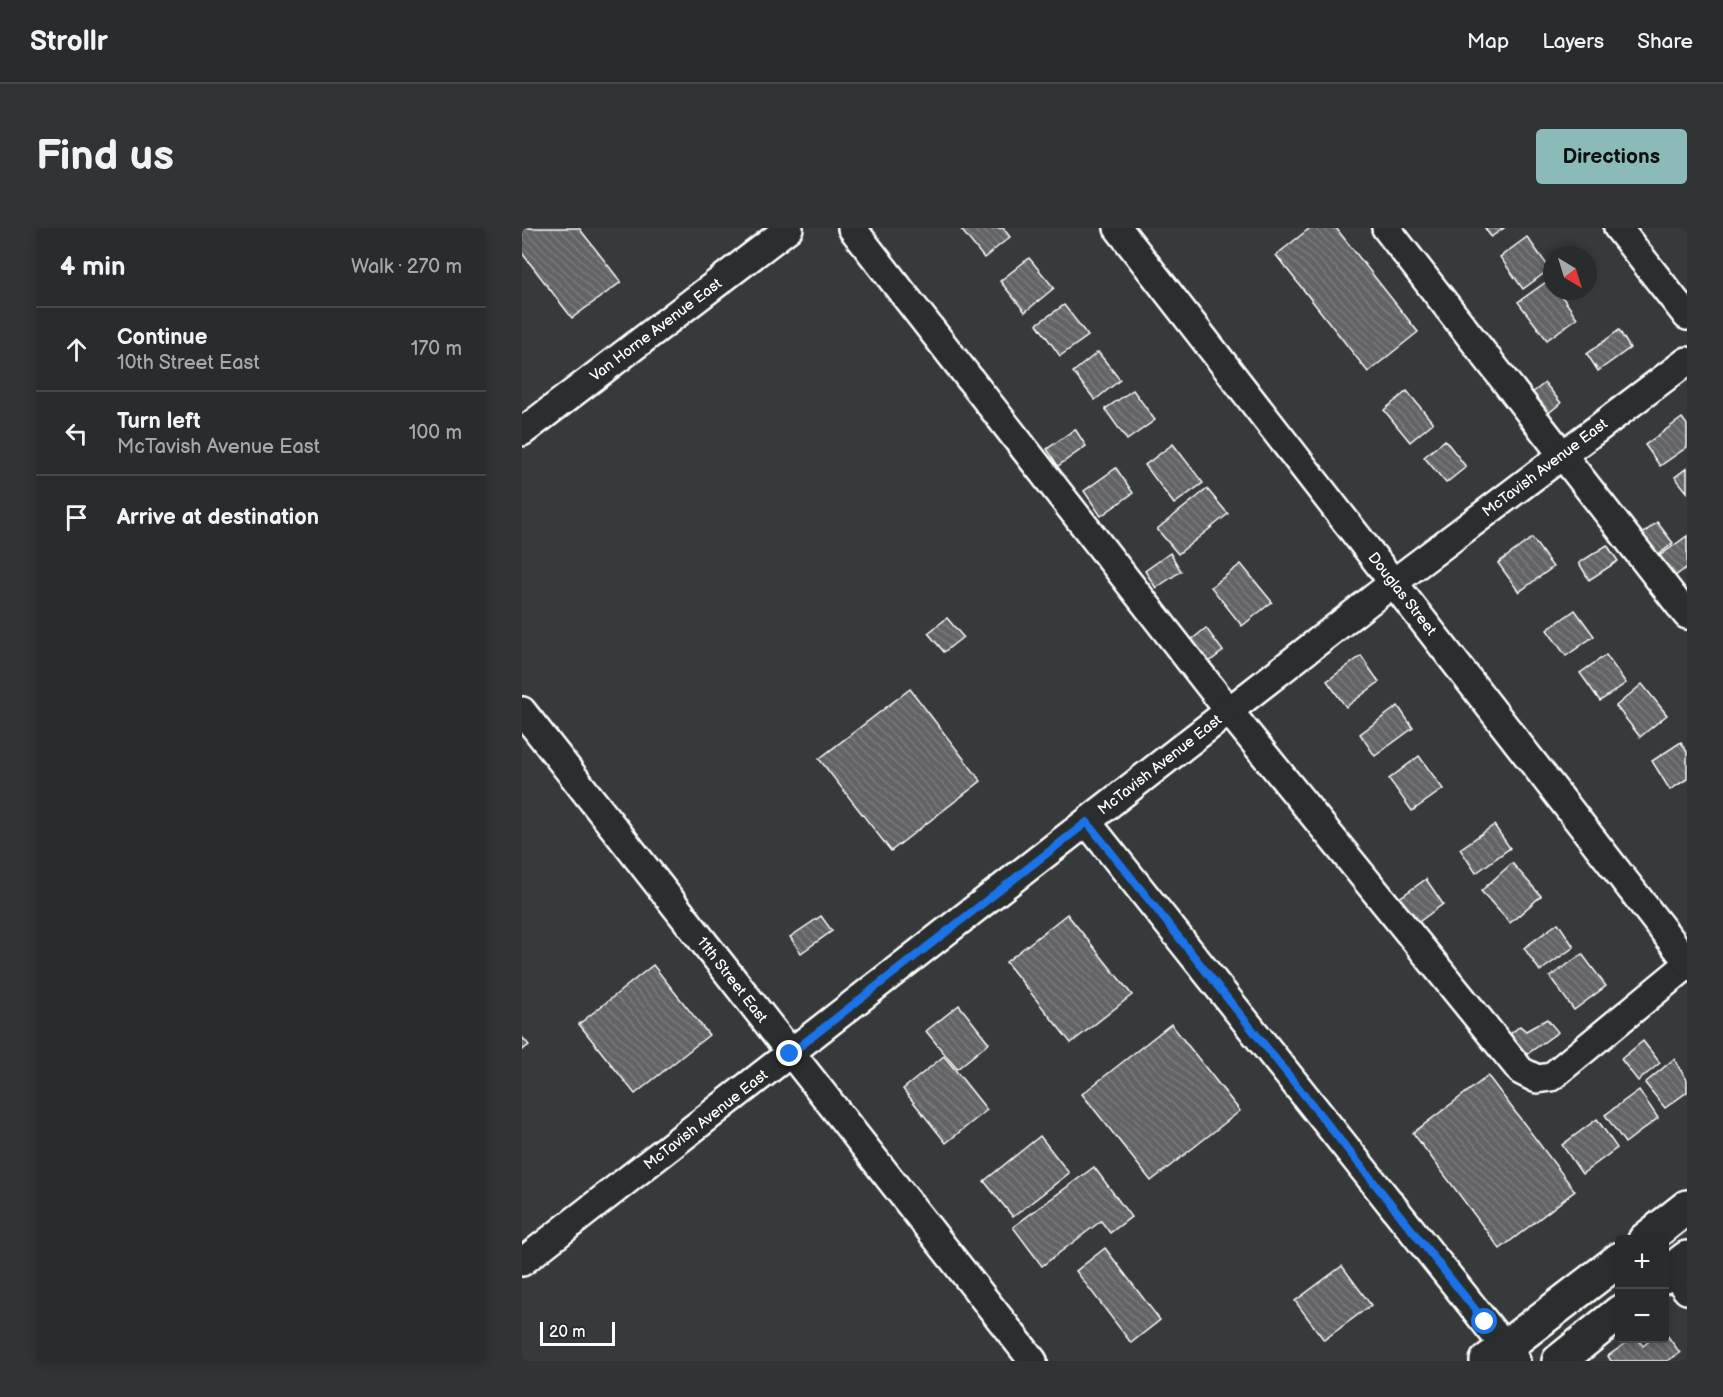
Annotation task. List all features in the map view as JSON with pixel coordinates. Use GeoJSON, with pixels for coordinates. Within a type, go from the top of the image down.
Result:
{"type":"FeatureCollection","features":[{"type":"Feature","properties":{"kind":"main road"},"geometry":{"type":"LineString","coordinates":[[1650,1235],[1687,1207]]}},
{"type":"Feature","properties":{"kind":"main road"},"geometry":{"type":"LineString","coordinates":[[1502,1356],[1615,1263]]}},
{"type":"Feature","properties":{"kind":"main road"},"geometry":{"type":"LineString","coordinates":[[1559,1361],[1615,1316]]}},
{"type":"Feature","properties":{"kind":"street","name":"Van Horne Avenue East"},"geometry":{"type":"LineString","coordinates":[[522,432],[789,228]]}},
{"type":"Feature","properties":{"kind":"street"},"geometry":{"type":"LineString","coordinates":[[852,228],[1229,711],[1521,1071],[1537,1079],[1551,1077],[1687,963]]}},
{"type":"Feature","properties":{"kind":"street","name":"Douglas Street"},"geometry":{"type":"LineString","coordinates":[[1118,228],[1687,963]]}},
{"type":"Feature","properties":{"kind":"street"},"geometry":{"type":"LineString","coordinates":[[1386,228],[1687,615]]}},
{"type":"Feature","properties":{"kind":"street"},"geometry":{"type":"LineString","coordinates":[[1618,228],[1687,316]]}},
{"type":"Feature","properties":{"kind":"street","name":"McTavish Avenue East"},"geometry":{"type":"LineString","coordinates":[[522,1262],[1393,583],[1687,361]]}},
{"type":"Feature","properties":{"kind":"street","name":"11th Street East"},"geometry":{"type":"LineString","coordinates":[[522,711],[1033,1361]]}},
{"type":"Feature","properties":{"kind":"street"},"geometry":{"type":"LineString","coordinates":[[1087,822],[1502,1356]]}},
{"type":"Feature","properties":{"kind":"building"},"geometry":{"type":"Polygon","coordinates":[[[522,228],[579,228],[621,282],[572,318],[522,253],[522,228]]]}},
{"type":"Feature","properties":{"kind":"building"},"geometry":{"type":"Polygon","coordinates":[[[960,228],[1003,228],[1010,237],[984,258],[960,228]]]}},
{"type":"Feature","properties":{"kind":"building"},"geometry":{"type":"Polygon","coordinates":[[[1310,228],[1336,228],[1418,332],[1368,372],[1276,255],[1310,228]]]}},
{"type":"Feature","properties":{"kind":"building"},"geometry":{"type":"Polygon","coordinates":[[[1485,228],[1504,228],[1491,237],[1485,228]]]}},
{"type":"Feature","properties":{"kind":"building"},"geometry":{"type":"Polygon","coordinates":[[[1527,237],[1543,259],[1543,274],[1523,289],[1500,257],[1527,237]]]}},
{"type":"Feature","properties":{"kind":"building"},"geometry":{"type":"Polygon","coordinates":[[[1029,258],[1054,288],[1025,312],[1000,281],[1029,258]]]}},
{"type":"Feature","properties":{"kind":"building"},"geometry":{"type":"Polygon","coordinates":[[[1543,284],[1543,300],[1564,300],[1577,318],[1547,340],[1518,302],[1543,284]]]}},
{"type":"Feature","properties":{"kind":"building"},"geometry":{"type":"Polygon","coordinates":[[[1064,305],[1088,336],[1060,356],[1037,324],[1064,305]]]}},
{"type":"Feature","properties":{"kind":"building"},"geometry":{"type":"Polygon","coordinates":[[[1619,330],[1630,348],[1598,371],[1587,354],[1619,330]]]}},
{"type":"Feature","properties":{"kind":"building"},"geometry":{"type":"Polygon","coordinates":[[[1098,352],[1120,380],[1095,400],[1073,372],[1098,352]]]}},
{"type":"Feature","properties":{"kind":"building"},"geometry":{"type":"Polygon","coordinates":[[[1545,383],[1561,403],[1545,416],[1528,396],[1545,383]]]}},
{"type":"Feature","properties":{"kind":"building"},"geometry":{"type":"Polygon","coordinates":[[[1133,390],[1155,420],[1127,440],[1105,409],[1133,390]]]}},
{"type":"Feature","properties":{"kind":"building"},"geometry":{"type":"Polygon","coordinates":[[[1407,391],[1433,423],[1410,442],[1384,410],[1407,391]]]}},
{"type":"Feature","properties":{"kind":"building"},"geometry":{"type":"Polygon","coordinates":[[[1682,418],[1687,425],[1687,447],[1660,466],[1645,445],[1682,418]]]}},
{"type":"Feature","properties":{"kind":"building"},"geometry":{"type":"Polygon","coordinates":[[[1075,429],[1086,446],[1058,466],[1047,449],[1075,429]]]}},
{"type":"Feature","properties":{"kind":"building"},"geometry":{"type":"Polygon","coordinates":[[[1445,440],[1466,467],[1446,483],[1424,457],[1445,440]]]}},
{"type":"Feature","properties":{"kind":"building"},"geometry":{"type":"Polygon","coordinates":[[[1173,444],[1203,483],[1174,504],[1145,465],[1173,444]]]}},
{"type":"Feature","properties":{"kind":"building"},"geometry":{"type":"Polygon","coordinates":[[[1116,468],[1133,493],[1101,516],[1084,491],[1116,468]]]}},
{"type":"Feature","properties":{"kind":"building"},"geometry":{"type":"Polygon","coordinates":[[[1687,468],[1687,492],[1675,477],[1687,468]]]}},
{"type":"Feature","properties":{"kind":"building"},"geometry":{"type":"Polygon","coordinates":[[[1207,489],[1228,514],[1178,554],[1157,529],[1207,489]]]}},
{"type":"Feature","properties":{"kind":"building"},"geometry":{"type":"Polygon","coordinates":[[[1657,522],[1673,543],[1656,557],[1639,537],[1657,522]]]}},
{"type":"Feature","properties":{"kind":"building"},"geometry":{"type":"Polygon","coordinates":[[[1687,536],[1687,567],[1674,577],[1658,557],[1687,536]]]}},
{"type":"Feature","properties":{"kind":"building"},"geometry":{"type":"Polygon","coordinates":[[[1532,538],[1553,567],[1519,592],[1498,563],[1532,538]]]}},
{"type":"Feature","properties":{"kind":"building"},"geometry":{"type":"Polygon","coordinates":[[[1607,545],[1618,561],[1589,580],[1579,563],[1607,545]]]}},
{"type":"Feature","properties":{"kind":"building"},"geometry":{"type":"Polygon","coordinates":[[[1170,553],[1181,571],[1156,588],[1145,571],[1170,553]]]}},
{"type":"Feature","properties":{"kind":"building"},"geometry":{"type":"Polygon","coordinates":[[[1241,564],[1272,602],[1242,626],[1211,587],[1241,564]]]}},
{"type":"Feature","properties":{"kind":"building"},"geometry":{"type":"Polygon","coordinates":[[[1575,610],[1594,636],[1566,656],[1547,630],[1575,610]]]}},
{"type":"Feature","properties":{"kind":"building"},"geometry":{"type":"Polygon","coordinates":[[[947,618],[963,637],[944,652],[928,633],[947,618]]]}},
{"type":"Feature","properties":{"kind":"building"},"geometry":{"type":"Polygon","coordinates":[[[1206,628],[1223,651],[1209,662],[1191,640],[1206,628]]]}},
{"type":"Feature","properties":{"kind":"building"},"geometry":{"type":"Polygon","coordinates":[[[1606,655],[1626,683],[1600,701],[1580,673],[1606,655]]]}},
{"type":"Feature","properties":{"kind":"building"},"geometry":{"type":"Polygon","coordinates":[[[1361,656],[1379,682],[1346,707],[1327,681],[1361,656]]]}},
{"type":"Feature","properties":{"kind":"building"},"geometry":{"type":"Polygon","coordinates":[[[1642,684],[1667,715],[1640,737],[1616,706],[1642,684]]]}},
{"type":"Feature","properties":{"kind":"building"},"geometry":{"type":"Polygon","coordinates":[[[910,689],[981,781],[891,851],[819,759],[910,689]]]}},
{"type":"Feature","properties":{"kind":"building"},"geometry":{"type":"Polygon","coordinates":[[[1398,706],[1413,728],[1375,756],[1360,734],[1398,706]]]}},
{"type":"Feature","properties":{"kind":"building"},"geometry":{"type":"Polygon","coordinates":[[[1681,742],[1687,752],[1687,779],[1670,790],[1652,761],[1681,742]]]}},
{"type":"Feature","properties":{"kind":"building"},"geometry":{"type":"Polygon","coordinates":[[[1419,756],[1443,789],[1412,811],[1389,779],[1419,756]]]}},
{"type":"Feature","properties":{"kind":"building"},"geometry":{"type":"Polygon","coordinates":[[[1494,825],[1510,848],[1476,873],[1460,849],[1494,825]]]}},
{"type":"Feature","properties":{"kind":"building"},"geometry":{"type":"Polygon","coordinates":[[[1512,863],[1541,896],[1510,923],[1481,891],[1512,863]]]}},
{"type":"Feature","properties":{"kind":"building"},"geometry":{"type":"Polygon","coordinates":[[[1426,879],[1443,904],[1416,924],[1398,899],[1426,879]]]}},
{"type":"Feature","properties":{"kind":"building"},"geometry":{"type":"Polygon","coordinates":[[[1067,914],[1132,995],[1071,1043],[1006,962],[1067,914]]]}},
{"type":"Feature","properties":{"kind":"building"},"geometry":{"type":"Polygon","coordinates":[[[821,916],[832,931],[801,953],[790,937],[821,916]]]}},
{"type":"Feature","properties":{"kind":"building"},"geometry":{"type":"Polygon","coordinates":[[[1558,923],[1574,947],[1540,971],[1524,948],[1558,923]]]}},
{"type":"Feature","properties":{"kind":"building"},"geometry":{"type":"Polygon","coordinates":[[[1582,954],[1606,986],[1574,1010],[1550,977],[1582,954]]]}},
{"type":"Feature","properties":{"kind":"building"},"geometry":{"type":"Polygon","coordinates":[[[653,965],[709,1035],[635,1094],[579,1024],[653,965]]]}},
{"type":"Feature","properties":{"kind":"building"},"geometry":{"type":"Polygon","coordinates":[[[959,1005],[989,1043],[957,1069],[926,1031],[959,1005]]]}},
{"type":"Feature","properties":{"kind":"building"},"geometry":{"type":"Polygon","coordinates":[[[1547,1019],[1558,1032],[1523,1057],[1508,1036],[1520,1026],[1526,1031],[1547,1019]]]}},
{"type":"Feature","properties":{"kind":"building"},"geometry":{"type":"Polygon","coordinates":[[[1171,1024],[1240,1111],[1151,1181],[1082,1094],[1171,1024]]]}},
{"type":"Feature","properties":{"kind":"building"},"geometry":{"type":"Polygon","coordinates":[[[522,1037],[529,1045],[522,1050],[522,1037]]]}},
{"type":"Feature","properties":{"kind":"building"},"geometry":{"type":"Polygon","coordinates":[[[1643,1041],[1660,1063],[1638,1081],[1621,1059],[1643,1041]]]}},
{"type":"Feature","properties":{"kind":"building"},"geometry":{"type":"Polygon","coordinates":[[[944,1056],[987,1110],[946,1143],[903,1089],[944,1056]]]}},
{"type":"Feature","properties":{"kind":"building"},"geometry":{"type":"Polygon","coordinates":[[[1674,1059],[1687,1080],[1687,1092],[1665,1108],[1645,1083],[1674,1059]]]}},
{"type":"Feature","properties":{"kind":"building"},"geometry":{"type":"Polygon","coordinates":[[[1488,1076],[1575,1191],[1500,1249],[1413,1133],[1488,1076]]]}},
{"type":"Feature","properties":{"kind":"building"},"geometry":{"type":"Polygon","coordinates":[[[1639,1090],[1658,1118],[1625,1143],[1605,1115],[1639,1090]]]}},
{"type":"Feature","properties":{"kind":"building"},"geometry":{"type":"Polygon","coordinates":[[[1597,1119],[1617,1148],[1582,1174],[1562,1145],[1597,1119]]]}},
{"type":"Feature","properties":{"kind":"building"},"geometry":{"type":"Polygon","coordinates":[[[1040,1136],[1069,1173],[1013,1217],[984,1181],[1040,1136]]]}},
{"type":"Feature","properties":{"kind":"building"},"geometry":{"type":"Polygon","coordinates":[[[1094,1167],[1131,1217],[1110,1233],[1101,1221],[1042,1266],[1013,1227],[1094,1167]]]}},
{"type":"Feature","properties":{"kind":"building"},"geometry":{"type":"Polygon","coordinates":[[[1105,1248],[1160,1320],[1131,1343],[1076,1271],[1105,1248]]]}},
{"type":"Feature","properties":{"kind":"building"},"geometry":{"type":"Polygon","coordinates":[[[1342,1266],[1371,1305],[1324,1340],[1295,1301],[1342,1266]]]}},
{"type":"Feature","properties":{"kind":"building"},"geometry":{"type":"Polygon","coordinates":[[[1669,1338],[1680,1353],[1667,1361],[1611,1361],[1608,1356],[1626,1343],[1641,1343],[1643,1346],[1647,1343],[1669,1343],[1669,1338]]]}},
{"type":"Feature","properties":{"kind":"route"},"geometry":{"type":"LineString","coordinates":[[790,1054],[1087,822],[1485,1322]]}}]}
